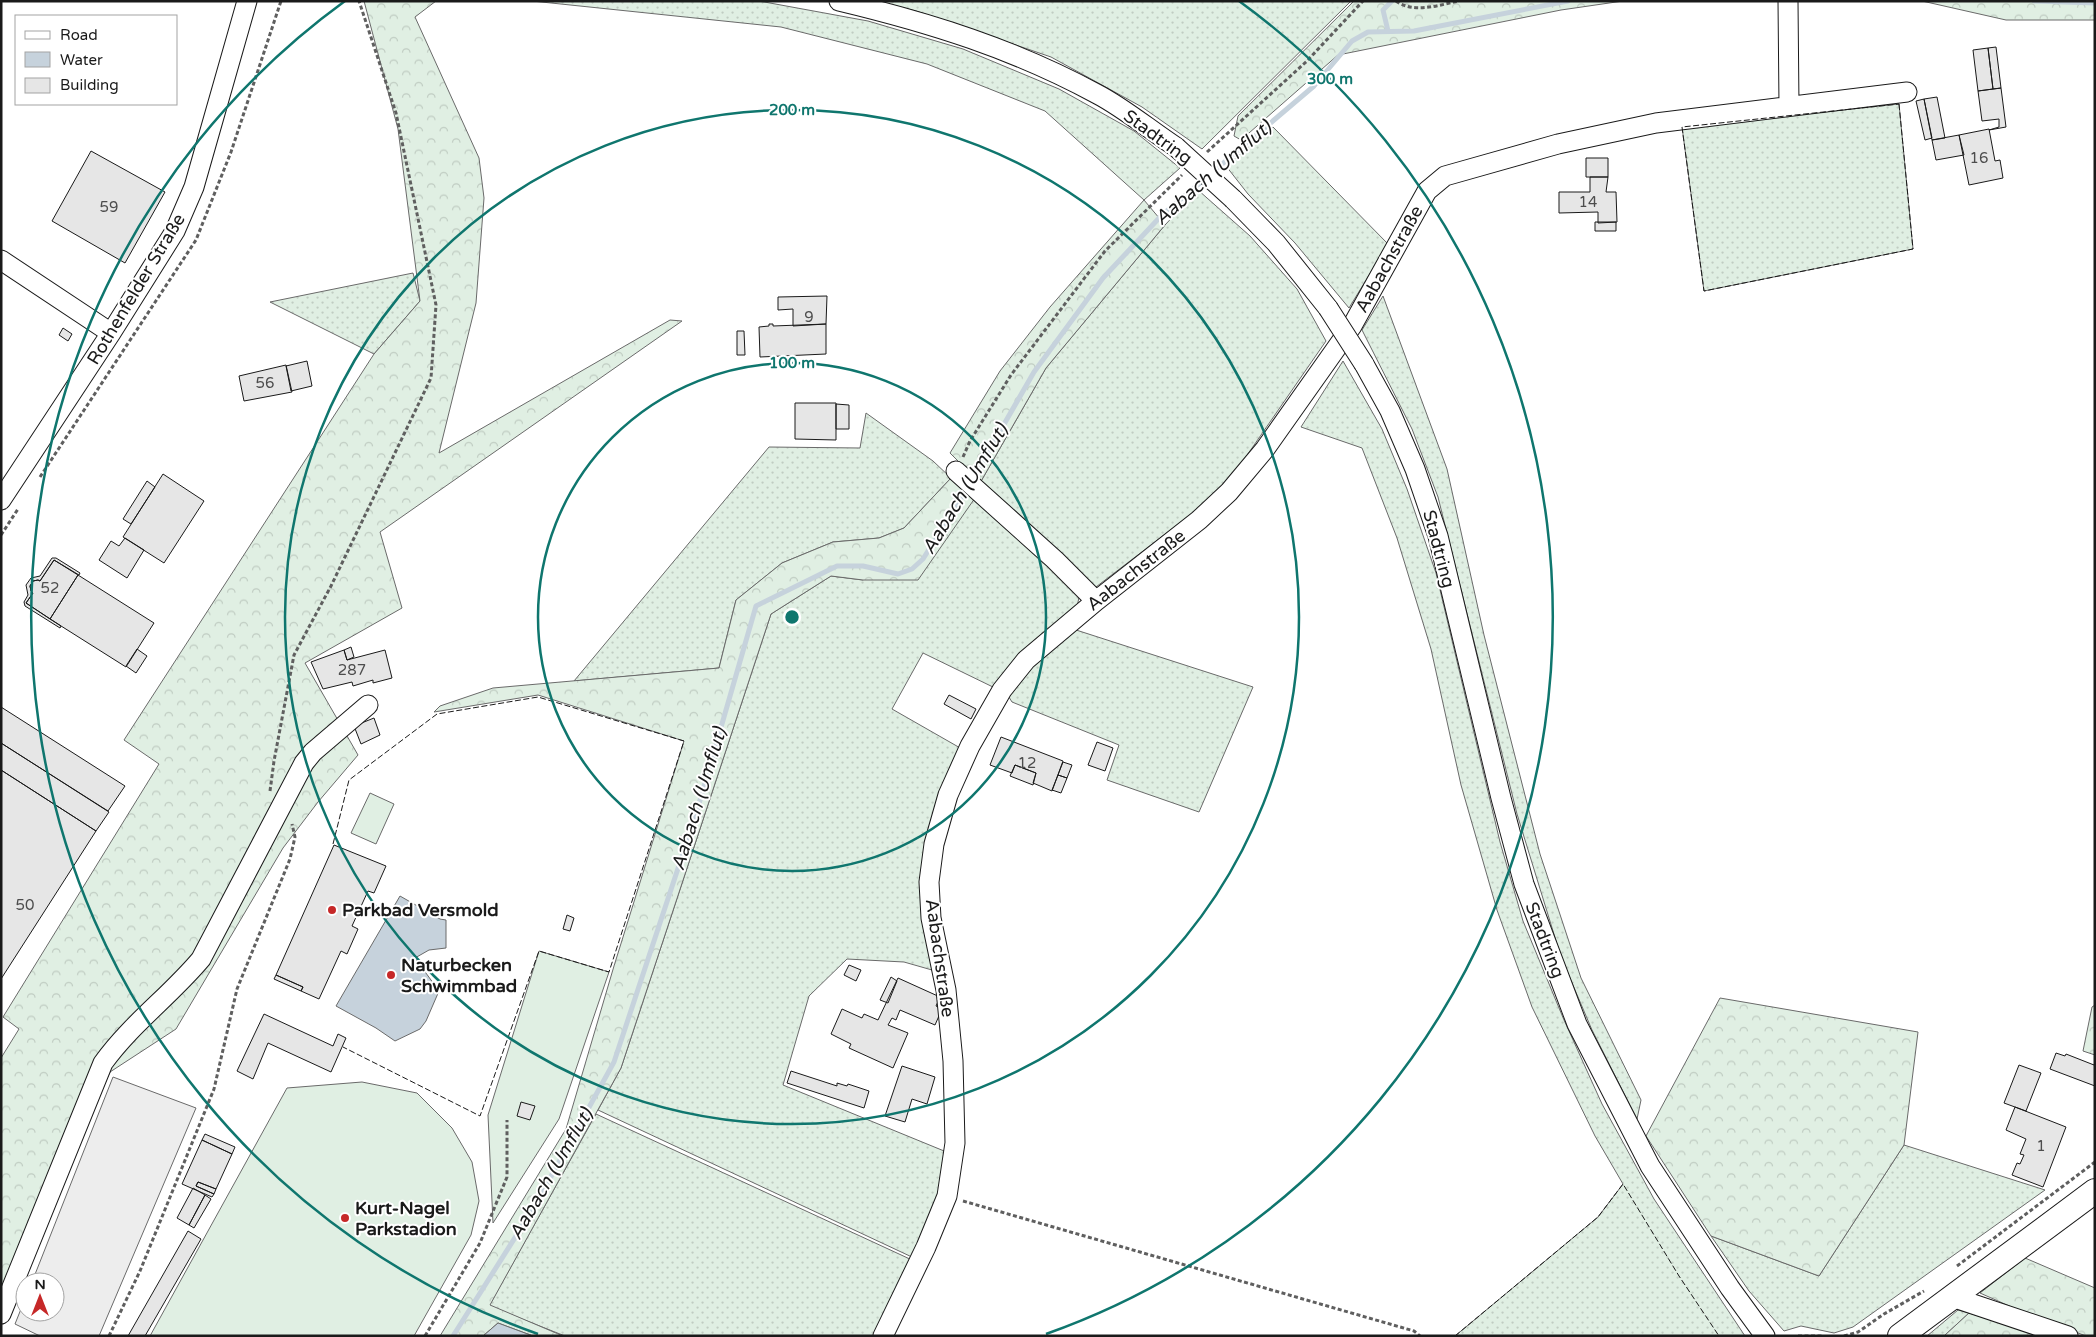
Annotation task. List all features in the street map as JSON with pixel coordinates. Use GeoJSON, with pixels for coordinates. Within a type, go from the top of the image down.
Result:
{"type":"FeatureCollection","features":[{"type":"Feature","properties":{"kind":"main road"},"geometry":{"type":"LineString","coordinates":[[1900,1336],[2095,1191]]}},
{"type":"Feature","properties":{"kind":"street","name":"Rothenfelder Straße"},"geometry":{"type":"LineString","coordinates":[[1,500],[112,333],[175,231],[194,187],[247,1]]}},
{"type":"Feature","properties":{"kind":"street","name":"Stadtring"},"geometry":{"type":"LineString","coordinates":[[839,1],[907,17],[986,43],[1046,68],[1099,95],[1176,147],[1233,198],[1276,243],[1328,308],[1364,364],[1390,410],[1415,469],[1438,536],[1498,788],[1524,884],[1577,1024],[1650,1166],[1730,1288],[1764,1336]]}},
{"type":"Feature","properties":{"kind":"street"},"geometry":{"type":"LineString","coordinates":[[1788,1],[1789,106]]}},
{"type":"Feature","properties":{"kind":"street","name":"Aabachstraße"},"geometry":{"type":"LineString","coordinates":[[883,1336],[926,1247],[947,1196],[955,1143],[953,1061],[946,990],[931,918],[929,882],[934,844],[948,795],[970,746],[1002,690],[1026,660],[1205,514],[1229,492],[1265,449],[1352,326],[1428,192],[1445,176],[1558,144],[1656,123],[1907,92]]}},
{"type":"Feature","properties":{"kind":"street"},"geometry":{"type":"LineString","coordinates":[[1,260],[112,333]]}},
{"type":"Feature","properties":{"kind":"street"},"geometry":{"type":"LineString","coordinates":[[960,474],[1055,560],[1096,601]]}},
{"type":"Feature","properties":{"kind":"street"},"geometry":{"type":"LineString","coordinates":[[1,1314],[103,1063],[120,1039],[180,983],[201,959],[304,764],[313,752],[368,705]]}},
{"type":"Feature","properties":{"kind":"street"},"geometry":{"type":"LineString","coordinates":[[1952,1297],[2068,1336]]}},
{"type":"Feature","properties":{"kind":"path"},"geometry":{"type":"LineString","coordinates":[[109,1336],[140,1270],[214,1089],[237,989],[290,860],[295,837],[293,825],[273,802],[269,788],[294,655],[331,586],[431,378],[436,305],[396,113],[359,1]]}},
{"type":"Feature","properties":{"kind":"path"},"geometry":{"type":"LineString","coordinates":[[1202,157],[1307,61],[1363,1]]}},
{"type":"Feature","properties":{"kind":"path"},"geometry":{"type":"LineString","coordinates":[[1396,1],[1404,6],[1421,8],[1459,1]]}},
{"type":"Feature","properties":{"kind":"path"},"geometry":{"type":"LineString","coordinates":[[960,474],[970,441],[1011,375],[1105,251],[1188,170]]}},
{"type":"Feature","properties":{"kind":"path"},"geometry":{"type":"LineString","coordinates":[[425,1336],[480,1243],[507,1177],[507,1120]]}},
{"type":"Feature","properties":{"kind":"path"},"geometry":{"type":"LineString","coordinates":[[1955,1267],[2095,1162]]}},
{"type":"Feature","properties":{"kind":"path"},"geometry":{"type":"LineString","coordinates":[[947,1196],[1414,1331],[1420,1336]]}},
{"type":"Feature","properties":{"kind":"path"},"geometry":{"type":"LineString","coordinates":[[1844,1336],[1858,1332],[1884,1314],[1924,1291]]}},
{"type":"Feature","properties":{"kind":"path"},"geometry":{"type":"LineString","coordinates":[[1798,1336],[1811,1334],[1822,1336]]}},
{"type":"Feature","properties":{"kind":"green space"},"geometry":{"type":"Polygon","coordinates":[[[364,1],[436,1],[415,17],[479,158],[484,198],[476,303],[439,453],[670,320],[682,321],[380,532],[402,608],[305,663],[358,755],[318,802],[283,848],[176,1029],[110,1072],[18,1272],[15,1272],[15,1279],[1,1309],[1,1058],[19,1029],[3,1017],[159,764],[124,740],[374,354],[420,301],[398,129],[364,1]]]}},
{"type":"Feature","properties":{"kind":"green space"},"geometry":{"type":"Polygon","coordinates":[[[532,1],[759,1],[868,21],[963,49],[1059,89],[1134,131],[1180,168],[1144,200],[1045,111],[927,64],[781,27],[532,1]]]}},
{"type":"Feature","properties":{"kind":"green space"},"geometry":{"type":"Polygon","coordinates":[[[876,1],[1351,1],[1202,149],[1142,107],[1051,57],[916,11],[876,1]]]}},
{"type":"Feature","properties":{"kind":"green space"},"geometry":{"type":"Polygon","coordinates":[[[1354,1],[1623,1],[1561,10],[1338,55],[1241,140],[1234,136],[1238,116],[1354,1]]]}},
{"type":"Feature","properties":{"kind":"green space"},"geometry":{"type":"Polygon","coordinates":[[[1922,1],[2095,1],[2095,20],[2006,20],[1922,1]]]}},
{"type":"Feature","properties":{"kind":"green space"},"geometry":{"type":"Polygon","coordinates":[[[1899,104],[1913,249],[1704,291],[1682,127],[1899,104]]]}},
{"type":"Feature","properties":{"kind":"green space"},"geometry":{"type":"Polygon","coordinates":[[[1273,127],[1388,244],[1349,308],[1295,243],[1248,194],[1226,166],[1273,127]]]}},
{"type":"Feature","properties":{"kind":"green space"},"geometry":{"type":"Polygon","coordinates":[[[1198,190],[1250,236],[1297,289],[1326,341],[1223,490],[1092,590],[980,483],[1046,368],[1165,225],[1198,190]]]}},
{"type":"Feature","properties":{"kind":"green space"},"geometry":{"type":"Polygon","coordinates":[[[1144,200],[1165,225],[1046,368],[980,483],[950,453],[1000,371],[1050,307],[1144,200]]]}},
{"type":"Feature","properties":{"kind":"green space"},"geometry":{"type":"Polygon","coordinates":[[[413,273],[420,301],[374,354],[270,302],[413,273]]]}},
{"type":"Feature","properties":{"kind":"green space"},"geometry":{"type":"Polygon","coordinates":[[[1383,296],[1447,469],[1484,635],[1540,854],[1581,978],[1641,1100],[1637,1119],[1592,1030],[1561,957],[1517,814],[1438,497],[1412,429],[1362,330],[1383,296]]]}},
{"type":"Feature","properties":{"kind":"green space"},"geometry":{"type":"Polygon","coordinates":[[[1343,361],[1382,429],[1407,489],[1436,573],[1500,842],[1523,921],[1564,1020],[1602,1104],[1654,1199],[1745,1336],[1455,1336],[1598,1217],[1623,1184],[1595,1136],[1532,1007],[1497,910],[1461,785],[1431,649],[1397,538],[1362,448],[1301,427],[1343,361]]]}},
{"type":"Feature","properties":{"kind":"green space"},"geometry":{"type":"Polygon","coordinates":[[[866,413],[933,461],[951,478],[904,528],[879,538],[833,542],[782,563],[736,600],[719,668],[574,681],[769,447],[860,448],[866,413]]]}},
{"type":"Feature","properties":{"kind":"green space"},"geometry":{"type":"Polygon","coordinates":[[[951,478],[975,498],[918,580],[863,580],[831,576],[771,614],[621,1068],[490,1305],[563,1336],[533,1336],[498,1323],[483,1336],[440,1336],[566,1129],[614,966],[684,741],[538,695],[434,712],[440,706],[493,688],[719,668],[736,600],[782,563],[833,542],[879,538],[904,528],[951,478]]]}},
{"type":"Feature","properties":{"kind":"green space"},"geometry":{"type":"Polygon","coordinates":[[[975,498],[1080,593],[1076,611],[995,688],[923,653],[892,709],[962,749],[937,820],[939,972],[904,962],[847,959],[809,996],[783,1085],[949,1153],[936,1209],[914,1258],[598,1110],[621,1068],[771,614],[831,576],[863,580],[975,498]]]}},
{"type":"Feature","properties":{"kind":"green space"},"geometry":{"type":"Polygon","coordinates":[[[1073,629],[1253,687],[1199,812],[1107,780],[1119,745],[1012,702],[1007,694],[1022,674],[1073,629]]]}},
{"type":"Feature","properties":{"kind":"green space"},"geometry":{"type":"Polygon","coordinates":[[[370,793],[394,804],[376,844],[351,833],[370,793]]]}},
{"type":"Feature","properties":{"kind":"green space"},"geometry":{"type":"Polygon","coordinates":[[[539,951],[609,972],[559,1119],[493,1223],[488,1115],[539,951]]]}},
{"type":"Feature","properties":{"kind":"green space"},"geometry":{"type":"Polygon","coordinates":[[[1720,998],[1918,1032],[1904,1145],[1819,1276],[1711,1236],[1646,1136],[1720,998]]]}},
{"type":"Feature","properties":{"kind":"green space"},"geometry":{"type":"Polygon","coordinates":[[[2095,1005],[2095,1055],[2083,1051],[2092,1007],[2095,1005]]]}},
{"type":"Feature","properties":{"kind":"green space","name":"Kurt-Nagel Parkstadion"},"geometry":{"type":"Polygon","coordinates":[[[362,1082],[417,1093],[452,1128],[472,1162],[479,1201],[471,1235],[414,1336],[150,1336],[287,1088],[362,1082]]]}},
{"type":"Feature","properties":{"kind":"green space"},"geometry":{"type":"Polygon","coordinates":[[[596,1114],[912,1260],[873,1336],[565,1336],[489,1306],[596,1114]]]}},
{"type":"Feature","properties":{"kind":"green space"},"geometry":{"type":"Polygon","coordinates":[[[1904,1145],[2045,1190],[1853,1327],[1834,1333],[1801,1326],[1784,1331],[1749,1291],[1711,1236],[1819,1276],[1904,1145]]]}},
{"type":"Feature","properties":{"kind":"green space"},"geometry":{"type":"Polygon","coordinates":[[[2025,1258],[2095,1288],[2095,1336],[2086,1336],[2025,1313],[1980,1293],[2025,1258]]]}},
{"type":"Feature","properties":{"kind":"green space"},"geometry":{"type":"Polygon","coordinates":[[[1958,1310],[1969,1313],[1944,1336],[1927,1336],[1958,1310]]]}},
{"type":"Feature","properties":{"kind":"green space"},"geometry":{"type":"Polygon","coordinates":[[[1969,1313],[2042,1336],[1944,1336],[1969,1313]]]}},
{"type":"Feature","properties":{"kind":"shaded area"},"geometry":{"type":"Polygon","coordinates":[[[113,1077],[196,1108],[99,1336],[40,1336],[15,1324],[16,1322],[65,1322],[65,1272],[36,1272],[113,1077]]]}},
{"type":"Feature","properties":{"kind":"water","name":"Naturbecken Schwimmbad"},"geometry":{"type":"Polygon","coordinates":[[[400,896],[440,919],[446,920],[446,948],[429,950],[415,958],[439,991],[426,1021],[420,1029],[395,1041],[336,1006],[400,896]]]}},
{"type":"Feature","properties":{"kind":"water"},"geometry":{"type":"Polygon","coordinates":[[[498,1323],[533,1336],[483,1336],[498,1323]]]}},
{"type":"Feature","properties":{"kind":"building"},"geometry":{"type":"Polygon","coordinates":[[[1996,47],[2001,88],[1993,89],[1988,48],[1996,47]]]}},
{"type":"Feature","properties":{"kind":"building"},"geometry":{"type":"Polygon","coordinates":[[[1988,48],[1993,89],[1978,91],[1973,50],[1988,48]]]}},
{"type":"Feature","properties":{"kind":"building"},"geometry":{"type":"Polygon","coordinates":[[[2001,88],[2006,127],[1989,130],[1999,127],[1999,119],[1982,121],[1978,91],[2001,88]]]}},
{"type":"Feature","properties":{"kind":"building"},"geometry":{"type":"Polygon","coordinates":[[[1937,97],[1945,138],[1932,140],[1924,99],[1937,97]]]}},
{"type":"Feature","properties":{"kind":"building"},"geometry":{"type":"Polygon","coordinates":[[[1924,99],[1932,138],[1925,140],[1916,101],[1924,99]]]}},
{"type":"Feature","properties":{"kind":"building"},"geometry":{"type":"Polygon","coordinates":[[[1989,129],[1995,161],[2000,160],[2003,178],[1969,185],[1959,135],[1989,129]]]}},
{"type":"Feature","properties":{"kind":"building"},"geometry":{"type":"Polygon","coordinates":[[[1959,135],[1964,155],[1936,160],[1932,140],[1959,135]]]}},
{"type":"Feature","properties":{"kind":"building"},"geometry":{"type":"Polygon","coordinates":[[[91,151],[165,192],[125,263],[52,221],[91,151]]]}},
{"type":"Feature","properties":{"kind":"building"},"geometry":{"type":"Polygon","coordinates":[[[1586,158],[1608,158],[1608,177],[1586,177],[1586,158]]]}},
{"type":"Feature","properties":{"kind":"building"},"geometry":{"type":"Polygon","coordinates":[[[1590,177],[1608,177],[1606,192],[1616,192],[1617,222],[1598,223],[1598,212],[1559,213],[1559,192],[1590,192],[1590,177]]]}},
{"type":"Feature","properties":{"kind":"building"},"geometry":{"type":"Polygon","coordinates":[[[1595,222],[1616,222],[1616,231],[1595,231],[1595,222]]]}},
{"type":"Feature","properties":{"kind":"building"},"geometry":{"type":"Polygon","coordinates":[[[827,296],[826,324],[793,326],[793,309],[778,310],[778,297],[827,296]]]}},
{"type":"Feature","properties":{"kind":"building"},"geometry":{"type":"Polygon","coordinates":[[[769,324],[773,324],[773,326],[826,324],[826,354],[760,357],[759,327],[769,326],[769,324]]]}},
{"type":"Feature","properties":{"kind":"building"},"geometry":{"type":"Polygon","coordinates":[[[63,328],[72,334],[68,341],[59,335],[63,328]]]}},
{"type":"Feature","properties":{"kind":"building"},"geometry":{"type":"Polygon","coordinates":[[[737,331],[744,331],[745,355],[737,355],[737,331]]]}},
{"type":"Feature","properties":{"kind":"building"},"geometry":{"type":"Polygon","coordinates":[[[307,361],[312,386],[291,391],[286,366],[307,361]]]}},
{"type":"Feature","properties":{"kind":"building"},"geometry":{"type":"Polygon","coordinates":[[[286,365],[292,392],[244,401],[239,376],[286,365]]]}},
{"type":"Feature","properties":{"kind":"building"},"geometry":{"type":"Polygon","coordinates":[[[795,403],[836,403],[836,440],[795,439],[795,403]]]}},
{"type":"Feature","properties":{"kind":"building"},"geometry":{"type":"Polygon","coordinates":[[[836,404],[849,405],[849,429],[836,429],[836,404]]]}},
{"type":"Feature","properties":{"kind":"building"},"geometry":{"type":"Polygon","coordinates":[[[163,474],[204,501],[164,563],[123,537],[163,474]]]}},
{"type":"Feature","properties":{"kind":"building"},"geometry":{"type":"Polygon","coordinates":[[[147,481],[155,487],[131,524],[123,519],[147,481]]]}},
{"type":"Feature","properties":{"kind":"building"},"geometry":{"type":"Polygon","coordinates":[[[125,538],[144,550],[127,578],[99,560],[111,541],[119,546],[125,538]]]}},
{"type":"Feature","properties":{"kind":"building"},"geometry":{"type":"Polygon","coordinates":[[[52,558],[56,558],[80,573],[79,575],[54,560],[40,581],[33,581],[30,586],[33,593],[26,603],[61,626],[60,628],[25,606],[24,602],[28,595],[26,585],[31,578],[40,576],[52,558]]]}},
{"type":"Feature","properties":{"kind":"building"},"geometry":{"type":"Polygon","coordinates":[[[54,560],[78,575],[50,619],[26,603],[33,593],[30,586],[33,581],[40,581],[54,560]]]}},
{"type":"Feature","properties":{"kind":"building"},"geometry":{"type":"Polygon","coordinates":[[[78,575],[154,623],[126,667],[50,619],[78,575]]]}},
{"type":"Feature","properties":{"kind":"building"},"geometry":{"type":"Polygon","coordinates":[[[351,647],[354,657],[347,660],[344,650],[351,647]]]}},
{"type":"Feature","properties":{"kind":"building"},"geometry":{"type":"Polygon","coordinates":[[[137,649],[147,656],[136,673],[126,666],[137,649]]]}},
{"type":"Feature","properties":{"kind":"building"},"geometry":{"type":"Polygon","coordinates":[[[344,650],[347,660],[385,650],[392,678],[373,683],[373,680],[353,686],[352,682],[323,689],[311,662],[344,650]]]}},
{"type":"Feature","properties":{"kind":"building"},"geometry":{"type":"Polygon","coordinates":[[[949,695],[976,709],[971,719],[944,704],[949,695]]]}},
{"type":"Feature","properties":{"kind":"building"},"geometry":{"type":"Polygon","coordinates":[[[1,707],[125,786],[108,811],[1,743],[1,707]]]}},
{"type":"Feature","properties":{"kind":"building"},"geometry":{"type":"Polygon","coordinates":[[[374,718],[380,735],[361,744],[354,726],[374,718]]]}},
{"type":"Feature","properties":{"kind":"building"},"geometry":{"type":"Polygon","coordinates":[[[1001,737],[1063,761],[1052,791],[1033,783],[1036,773],[1015,765],[1012,773],[990,765],[1001,737]]]}},
{"type":"Feature","properties":{"kind":"building"},"geometry":{"type":"Polygon","coordinates":[[[1097,742],[1113,748],[1105,771],[1088,765],[1097,742]]]}},
{"type":"Feature","properties":{"kind":"building"},"geometry":{"type":"Polygon","coordinates":[[[1,743],[109,812],[96,831],[1,770],[1,743]]]}},
{"type":"Feature","properties":{"kind":"building"},"geometry":{"type":"Polygon","coordinates":[[[1063,762],[1072,765],[1067,778],[1058,775],[1063,762]]]}},
{"type":"Feature","properties":{"kind":"building"},"geometry":{"type":"Polygon","coordinates":[[[1015,765],[1036,773],[1033,785],[1010,776],[1015,765]]]}},
{"type":"Feature","properties":{"kind":"building"},"geometry":{"type":"Polygon","coordinates":[[[1,770],[96,831],[1,979],[1,770]]]}},
{"type":"Feature","properties":{"kind":"building"},"geometry":{"type":"Polygon","coordinates":[[[1058,775],[1067,778],[1061,793],[1052,790],[1058,775]]]}},
{"type":"Feature","properties":{"kind":"building","name":"Parkbad Versmold"},"geometry":{"type":"Polygon","coordinates":[[[334,845],[386,866],[374,893],[368,891],[352,926],[358,929],[347,954],[341,951],[319,999],[301,991],[303,987],[276,975],[334,845]]]}},
{"type":"Feature","properties":{"kind":"building"},"geometry":{"type":"Polygon","coordinates":[[[567,915],[574,918],[570,931],[563,929],[567,915]]]}},
{"type":"Feature","properties":{"kind":"building"},"geometry":{"type":"Polygon","coordinates":[[[849,965],[861,970],[856,981],[844,975],[849,965]]]}},
{"type":"Feature","properties":{"kind":"building"},"geometry":{"type":"Polygon","coordinates":[[[276,975],[303,987],[301,991],[274,979],[276,975]]]}},
{"type":"Feature","properties":{"kind":"building"},"geometry":{"type":"Polygon","coordinates":[[[891,977],[897,981],[888,1003],[880,1000],[891,977]]]}},
{"type":"Feature","properties":{"kind":"building"},"geometry":{"type":"Polygon","coordinates":[[[898,978],[940,997],[936,1006],[942,1009],[935,1025],[900,1010],[896,1020],[892,1018],[888,1025],[908,1033],[893,1068],[849,1048],[851,1044],[831,1034],[842,1009],[862,1018],[864,1014],[878,1020],[898,978]]]}},
{"type":"Feature","properties":{"kind":"building"},"geometry":{"type":"Polygon","coordinates":[[[264,1014],[333,1046],[338,1034],[346,1038],[331,1072],[268,1043],[253,1079],[237,1071],[264,1014]]]}},
{"type":"Feature","properties":{"kind":"building"},"geometry":{"type":"Polygon","coordinates":[[[2056,1053],[2065,1056],[2066,1054],[2094,1065],[2095,1062],[2095,1086],[2050,1069],[2056,1053]]]}},
{"type":"Feature","properties":{"kind":"building"},"geometry":{"type":"Polygon","coordinates":[[[2019,1065],[2041,1073],[2026,1111],[2004,1103],[2019,1065]]]}},
{"type":"Feature","properties":{"kind":"building"},"geometry":{"type":"Polygon","coordinates":[[[902,1066],[935,1077],[927,1104],[912,1099],[905,1122],[885,1116],[902,1066]]]}},
{"type":"Feature","properties":{"kind":"building"},"geometry":{"type":"Polygon","coordinates":[[[791,1071],[837,1086],[837,1083],[847,1086],[848,1084],[869,1091],[864,1108],[787,1083],[791,1071]]]}},
{"type":"Feature","properties":{"kind":"building"},"geometry":{"type":"Polygon","coordinates":[[[521,1102],[535,1106],[530,1120],[517,1116],[521,1102]]]}},
{"type":"Feature","properties":{"kind":"building"},"geometry":{"type":"Polygon","coordinates":[[[2015,1107],[2066,1127],[2043,1187],[2012,1175],[2017,1163],[2020,1164],[2024,1155],[2020,1154],[2026,1139],[2006,1130],[2015,1107]]]}},
{"type":"Feature","properties":{"kind":"building"},"geometry":{"type":"Polygon","coordinates":[[[205,1134],[235,1147],[232,1154],[202,1140],[205,1134]]]}},
{"type":"Feature","properties":{"kind":"building"},"geometry":{"type":"Polygon","coordinates":[[[202,1140],[232,1154],[216,1189],[198,1182],[196,1186],[214,1194],[212,1197],[182,1184],[202,1140]]]}},
{"type":"Feature","properties":{"kind":"building"},"geometry":{"type":"Polygon","coordinates":[[[198,1182],[216,1189],[214,1194],[196,1186],[198,1182]]]}},
{"type":"Feature","properties":{"kind":"building"},"geometry":{"type":"Polygon","coordinates":[[[193,1188],[205,1195],[189,1225],[177,1218],[193,1188]]]}},
{"type":"Feature","properties":{"kind":"building"},"geometry":{"type":"Polygon","coordinates":[[[205,1195],[211,1199],[194,1228],[189,1225],[205,1195]]]}},
{"type":"Feature","properties":{"kind":"building"},"geometry":{"type":"Polygon","coordinates":[[[188,1231],[201,1239],[145,1336],[128,1336],[188,1231]]]}},
{"type":"Feature","properties":{"kind":"waterway"},"geometry":{"type":"LineString","coordinates":[[1388,31],[1383,10],[1392,1]]}},
{"type":"Feature","properties":{"kind":"waterway","name":"Aabach (Umflut)"},"geometry":{"type":"LineString","coordinates":[[972,480],[1034,372],[1103,278],[1161,216],[1314,86],[1352,41],[1368,32],[1414,31],[1568,1]]}},
{"type":"Feature","properties":{"kind":"waterway","name":"Aabach (Umflut)"},"geometry":{"type":"LineString","coordinates":[[2034,1],[2095,3]]}},
{"type":"Feature","properties":{"kind":"waterway","name":"Aabach (Umflut)"},"geometry":{"type":"LineString","coordinates":[[453,1336],[533,1209],[614,1062],[696,814],[756,606],[837,566],[863,566],[898,574],[912,569],[923,559],[968,487]]}},
{"type":"Feature","properties":{"kind":"fence"},"geometry":{"type":"LineString","coordinates":[[1899,104],[1913,249],[1704,291],[1682,127],[1899,104]]}},
{"type":"Feature","properties":{"kind":"fence"},"geometry":{"type":"LineString","coordinates":[[333,844],[349,780],[437,714],[538,697],[684,741],[609,972],[539,951],[480,1116],[343,1047]]}},
{"type":"Feature","properties":{"kind":"fence"},"geometry":{"type":"LineString","coordinates":[[1455,1336],[1598,1217],[1623,1184],[1679,1276],[1719,1336]]}},
{"type":"Feature","properties":{"kind":"place","name":"Parkbad Versmold"},"geometry":{"type":"Point","coordinates":[332,910]}},
{"type":"Feature","properties":{"kind":"place","name":"Naturbecken Schwimmbad"},"geometry":{"type":"Point","coordinates":[391,975]}},
{"type":"Feature","properties":{"kind":"place","name":"Kurt-Nagel Parkstadion"},"geometry":{"type":"Point","coordinates":[345,1218]}}]}
